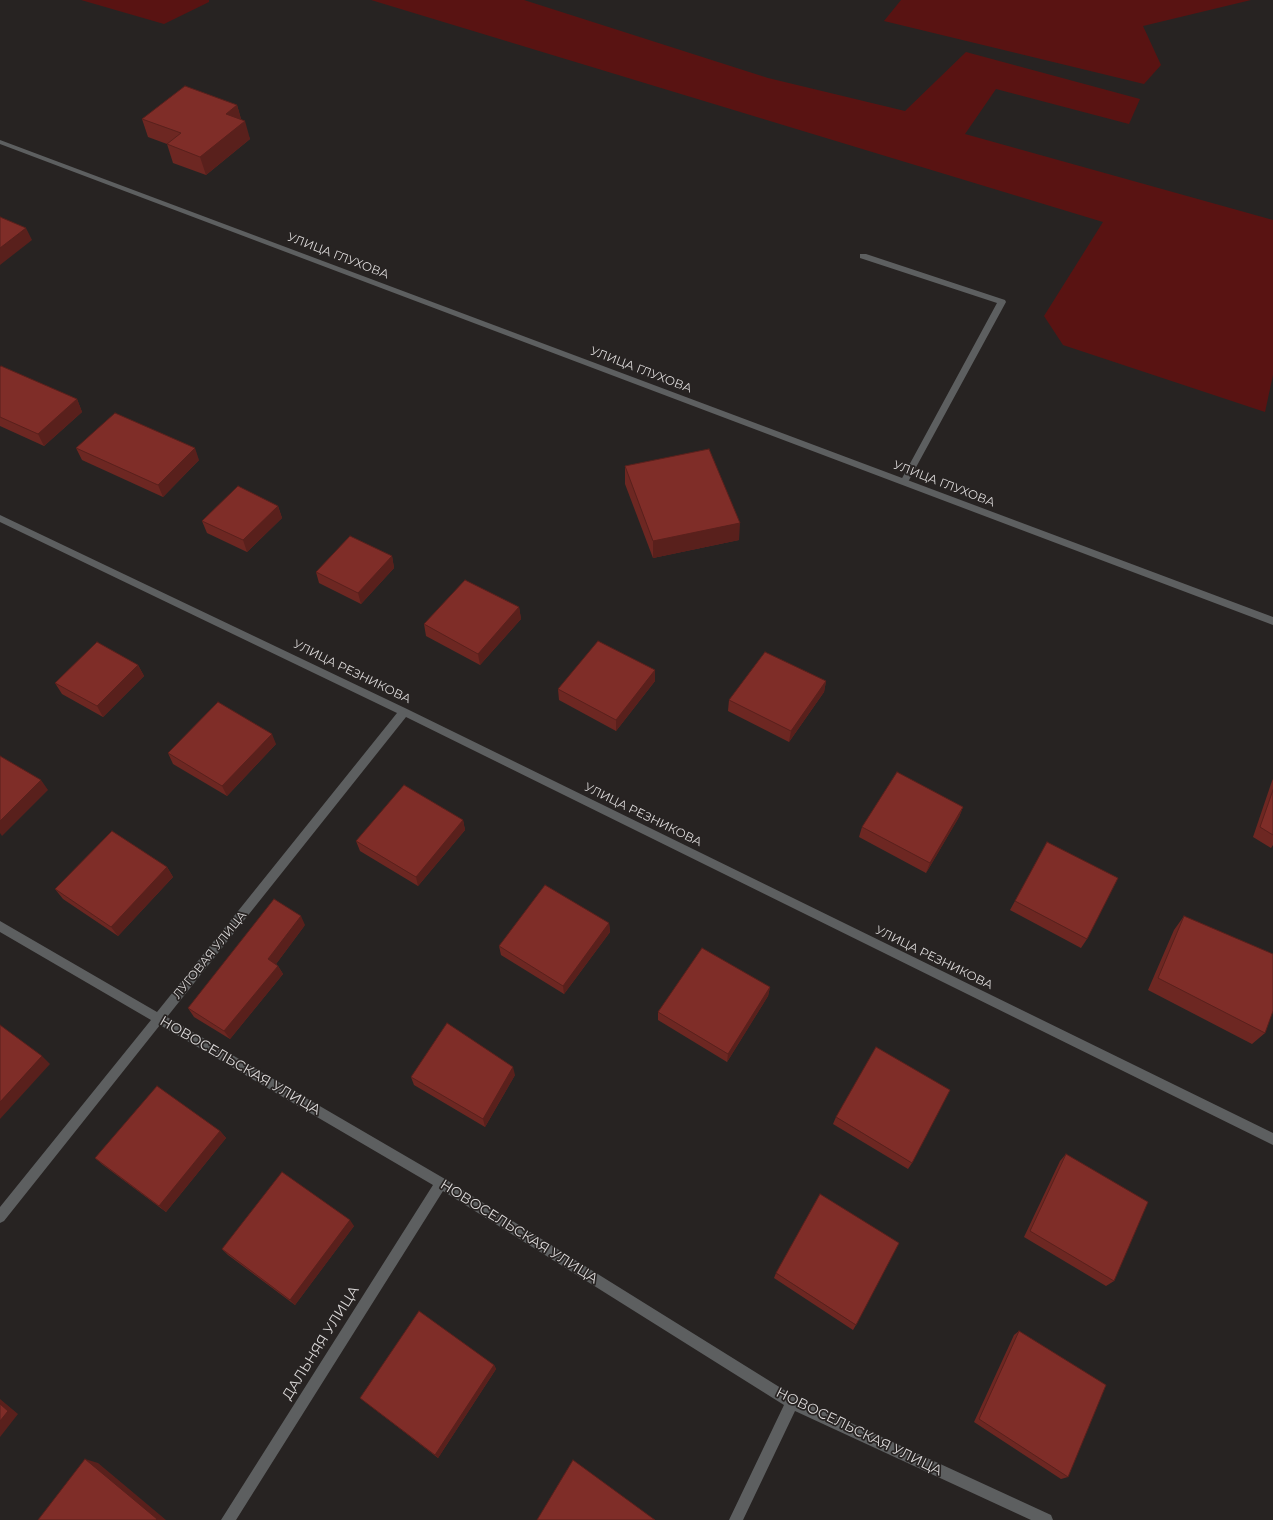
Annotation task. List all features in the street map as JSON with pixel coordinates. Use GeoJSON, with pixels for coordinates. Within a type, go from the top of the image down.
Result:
{"type":"FeatureCollection","features":[{"type":"Feature","properties":{"kind":"street","name":"УЛИЦА ГЛУХОВА"},"geometry":{"type":"LineString","coordinates":[[0,142],[1273,621]]}},
{"type":"Feature","properties":{"kind":"street"},"geometry":{"type":"LineString","coordinates":[[863,256],[1002,302],[904,482]]}},
{"type":"Feature","properties":{"kind":"street","name":"УЛИЦА РЕЗНИКОВА"},"geometry":{"type":"LineString","coordinates":[[0,518],[404,712],[1273,1139]]}},
{"type":"Feature","properties":{"kind":"street","name":"ЛУГОВАЯ УЛИЦА"},"geometry":{"type":"LineString","coordinates":[[0,1217],[404,712]]}},
{"type":"Feature","properties":{"kind":"street","name":"НОВОСЕЛЬСКАЯ УЛИЦА"},"geometry":{"type":"LineString","coordinates":[[0,926],[441,1183],[792,1402],[1046,1520]]}},
{"type":"Feature","properties":{"kind":"street","name":"ДАЛЬНЯЯ УЛИЦА"},"geometry":{"type":"LineString","coordinates":[[228,1520],[441,1183]]}},
{"type":"Feature","properties":{"kind":"street"},"geometry":{"type":"LineString","coordinates":[[736,1520],[792,1402]]}},
{"type":"Feature","properties":{"kind":"shaded area"},"geometry":{"type":"Polygon","coordinates":[[[81,0],[209,0],[209,2],[164,24],[81,0]]]}},
{"type":"Feature","properties":{"kind":"shaded area"},"geometry":{"type":"Polygon","coordinates":[[[371,0],[524,0],[768,78],[905,111],[966,52],[1140,99],[1129,124],[996,89],[965,134],[1273,220],[1273,375],[1265,412],[1063,345],[1044,316],[1103,222],[371,0]]]}},
{"type":"Feature","properties":{"kind":"shaded area"},"geometry":{"type":"Polygon","coordinates":[[[901,0],[1251,0],[1143,26],[1161,65],[1144,84],[884,21],[901,0]]]}},
{"type":"Feature","properties":{"kind":"building"},"geometry":{"type":"Polygon","coordinates":[[[185,86],[237,105],[226,114],[245,121],[200,157],[167,144],[181,133],[142,119],[185,86]]]}},
{"type":"Feature","properties":{"kind":"building"},"geometry":{"type":"Polygon","coordinates":[[[0,217],[26,228],[0,248],[0,217]]]}},
{"type":"Feature","properties":{"kind":"building"},"geometry":{"type":"Polygon","coordinates":[[[1,366],[77,399],[38,434],[0,417],[1,366]]]}},
{"type":"Feature","properties":{"kind":"building"},"geometry":{"type":"Polygon","coordinates":[[[115,413],[195,448],[158,485],[76,448],[115,413]]]}},
{"type":"Feature","properties":{"kind":"building"},"geometry":{"type":"Polygon","coordinates":[[[709,449],[740,523],[653,541],[625,466],[709,449]]]}},
{"type":"Feature","properties":{"kind":"building"},"geometry":{"type":"Polygon","coordinates":[[[238,486],[278,506],[243,540],[202,521],[238,486]]]}},
{"type":"Feature","properties":{"kind":"building"},"geometry":{"type":"Polygon","coordinates":[[[350,536],[392,556],[358,593],[316,572],[350,536]]]}},
{"type":"Feature","properties":{"kind":"building"},"geometry":{"type":"Polygon","coordinates":[[[465,580],[519,607],[478,654],[424,624],[465,580]]]}},
{"type":"Feature","properties":{"kind":"building"},"geometry":{"type":"Polygon","coordinates":[[[598,641],[655,670],[616,720],[558,689],[598,641]]]}},
{"type":"Feature","properties":{"kind":"building"},"geometry":{"type":"Polygon","coordinates":[[[97,642],[138,665],[97,706],[55,683],[97,642]]]}},
{"type":"Feature","properties":{"kind":"building"},"geometry":{"type":"Polygon","coordinates":[[[765,652],[826,681],[791,731],[729,700],[765,652]]]}},
{"type":"Feature","properties":{"kind":"building"},"geometry":{"type":"Polygon","coordinates":[[[218,702],[272,734],[222,786],[168,753],[218,702]]]}},
{"type":"Feature","properties":{"kind":"building"},"geometry":{"type":"Polygon","coordinates":[[[0,756],[41,780],[0,821],[0,756]]]}},
{"type":"Feature","properties":{"kind":"building"},"geometry":{"type":"Polygon","coordinates":[[[897,772],[963,807],[930,863],[862,827],[897,772]]]}},
{"type":"Feature","properties":{"kind":"building"},"geometry":{"type":"Polygon","coordinates":[[[404,785],[463,820],[416,877],[356,841],[404,785]]]}},
{"type":"Feature","properties":{"kind":"building"},"geometry":{"type":"Polygon","coordinates":[[[1273,790],[1273,835],[1260,827],[1273,790]]]}},
{"type":"Feature","properties":{"kind":"building"},"geometry":{"type":"Polygon","coordinates":[[[112,831],[167,867],[111,927],[55,889],[112,831]]]}},
{"type":"Feature","properties":{"kind":"building"},"geometry":{"type":"Polygon","coordinates":[[[1047,842],[1118,878],[1087,939],[1015,901],[1047,842]]]}},
{"type":"Feature","properties":{"kind":"building"},"geometry":{"type":"Polygon","coordinates":[[[545,885],[609,923],[563,986],[499,946],[545,885]]]}},
{"type":"Feature","properties":{"kind":"building"},"geometry":{"type":"Polygon","coordinates":[[[274,899],[301,916],[268,959],[278,966],[224,1031],[188,1008],[274,899]]]}},
{"type":"Feature","properties":{"kind":"building"},"geometry":{"type":"Polygon","coordinates":[[[1184,916],[1273,954],[1273,1011],[1265,1033],[1158,978],[1184,916]]]}},
{"type":"Feature","properties":{"kind":"building"},"geometry":{"type":"Polygon","coordinates":[[[702,948],[770,987],[728,1054],[658,1012],[702,948]]]}},
{"type":"Feature","properties":{"kind":"building"},"geometry":{"type":"Polygon","coordinates":[[[447,1023],[513,1067],[483,1119],[411,1077],[447,1023]]]}},
{"type":"Feature","properties":{"kind":"building"},"geometry":{"type":"Polygon","coordinates":[[[0,1025],[42,1056],[0,1102],[0,1025]]]}},
{"type":"Feature","properties":{"kind":"building"},"geometry":{"type":"Polygon","coordinates":[[[876,1047],[950,1090],[912,1163],[836,1117],[876,1047]]]}},
{"type":"Feature","properties":{"kind":"building"},"geometry":{"type":"Polygon","coordinates":[[[157,1086],[220,1131],[159,1206],[95,1158],[157,1086]]]}},
{"type":"Feature","properties":{"kind":"building"},"geometry":{"type":"Polygon","coordinates":[[[1066,1154],[1148,1202],[1114,1281],[1030,1231],[1066,1154]]]}},
{"type":"Feature","properties":{"kind":"building"},"geometry":{"type":"Polygon","coordinates":[[[282,1172],[350,1220],[290,1300],[222,1249],[282,1172]]]}},
{"type":"Feature","properties":{"kind":"building"},"geometry":{"type":"Polygon","coordinates":[[[820,1194],[899,1243],[856,1325],[776,1273],[820,1194]]]}},
{"type":"Feature","properties":{"kind":"building"},"geometry":{"type":"Polygon","coordinates":[[[419,1311],[494,1365],[435,1455],[360,1398],[419,1311]]]}},
{"type":"Feature","properties":{"kind":"building"},"geometry":{"type":"Polygon","coordinates":[[[1019,1331],[1106,1385],[1068,1477],[979,1419],[1019,1331]]]}},
{"type":"Feature","properties":{"kind":"building"},"geometry":{"type":"Polygon","coordinates":[[[0,1404],[8,1411],[0,1421],[0,1404]]]}},
{"type":"Feature","properties":{"kind":"building"},"geometry":{"type":"Polygon","coordinates":[[[85,1459],[157,1519],[38,1520],[85,1459]]]}},
{"type":"Feature","properties":{"kind":"building"},"geometry":{"type":"Polygon","coordinates":[[[573,1460],[655,1520],[537,1520],[573,1460]]]}}]}
